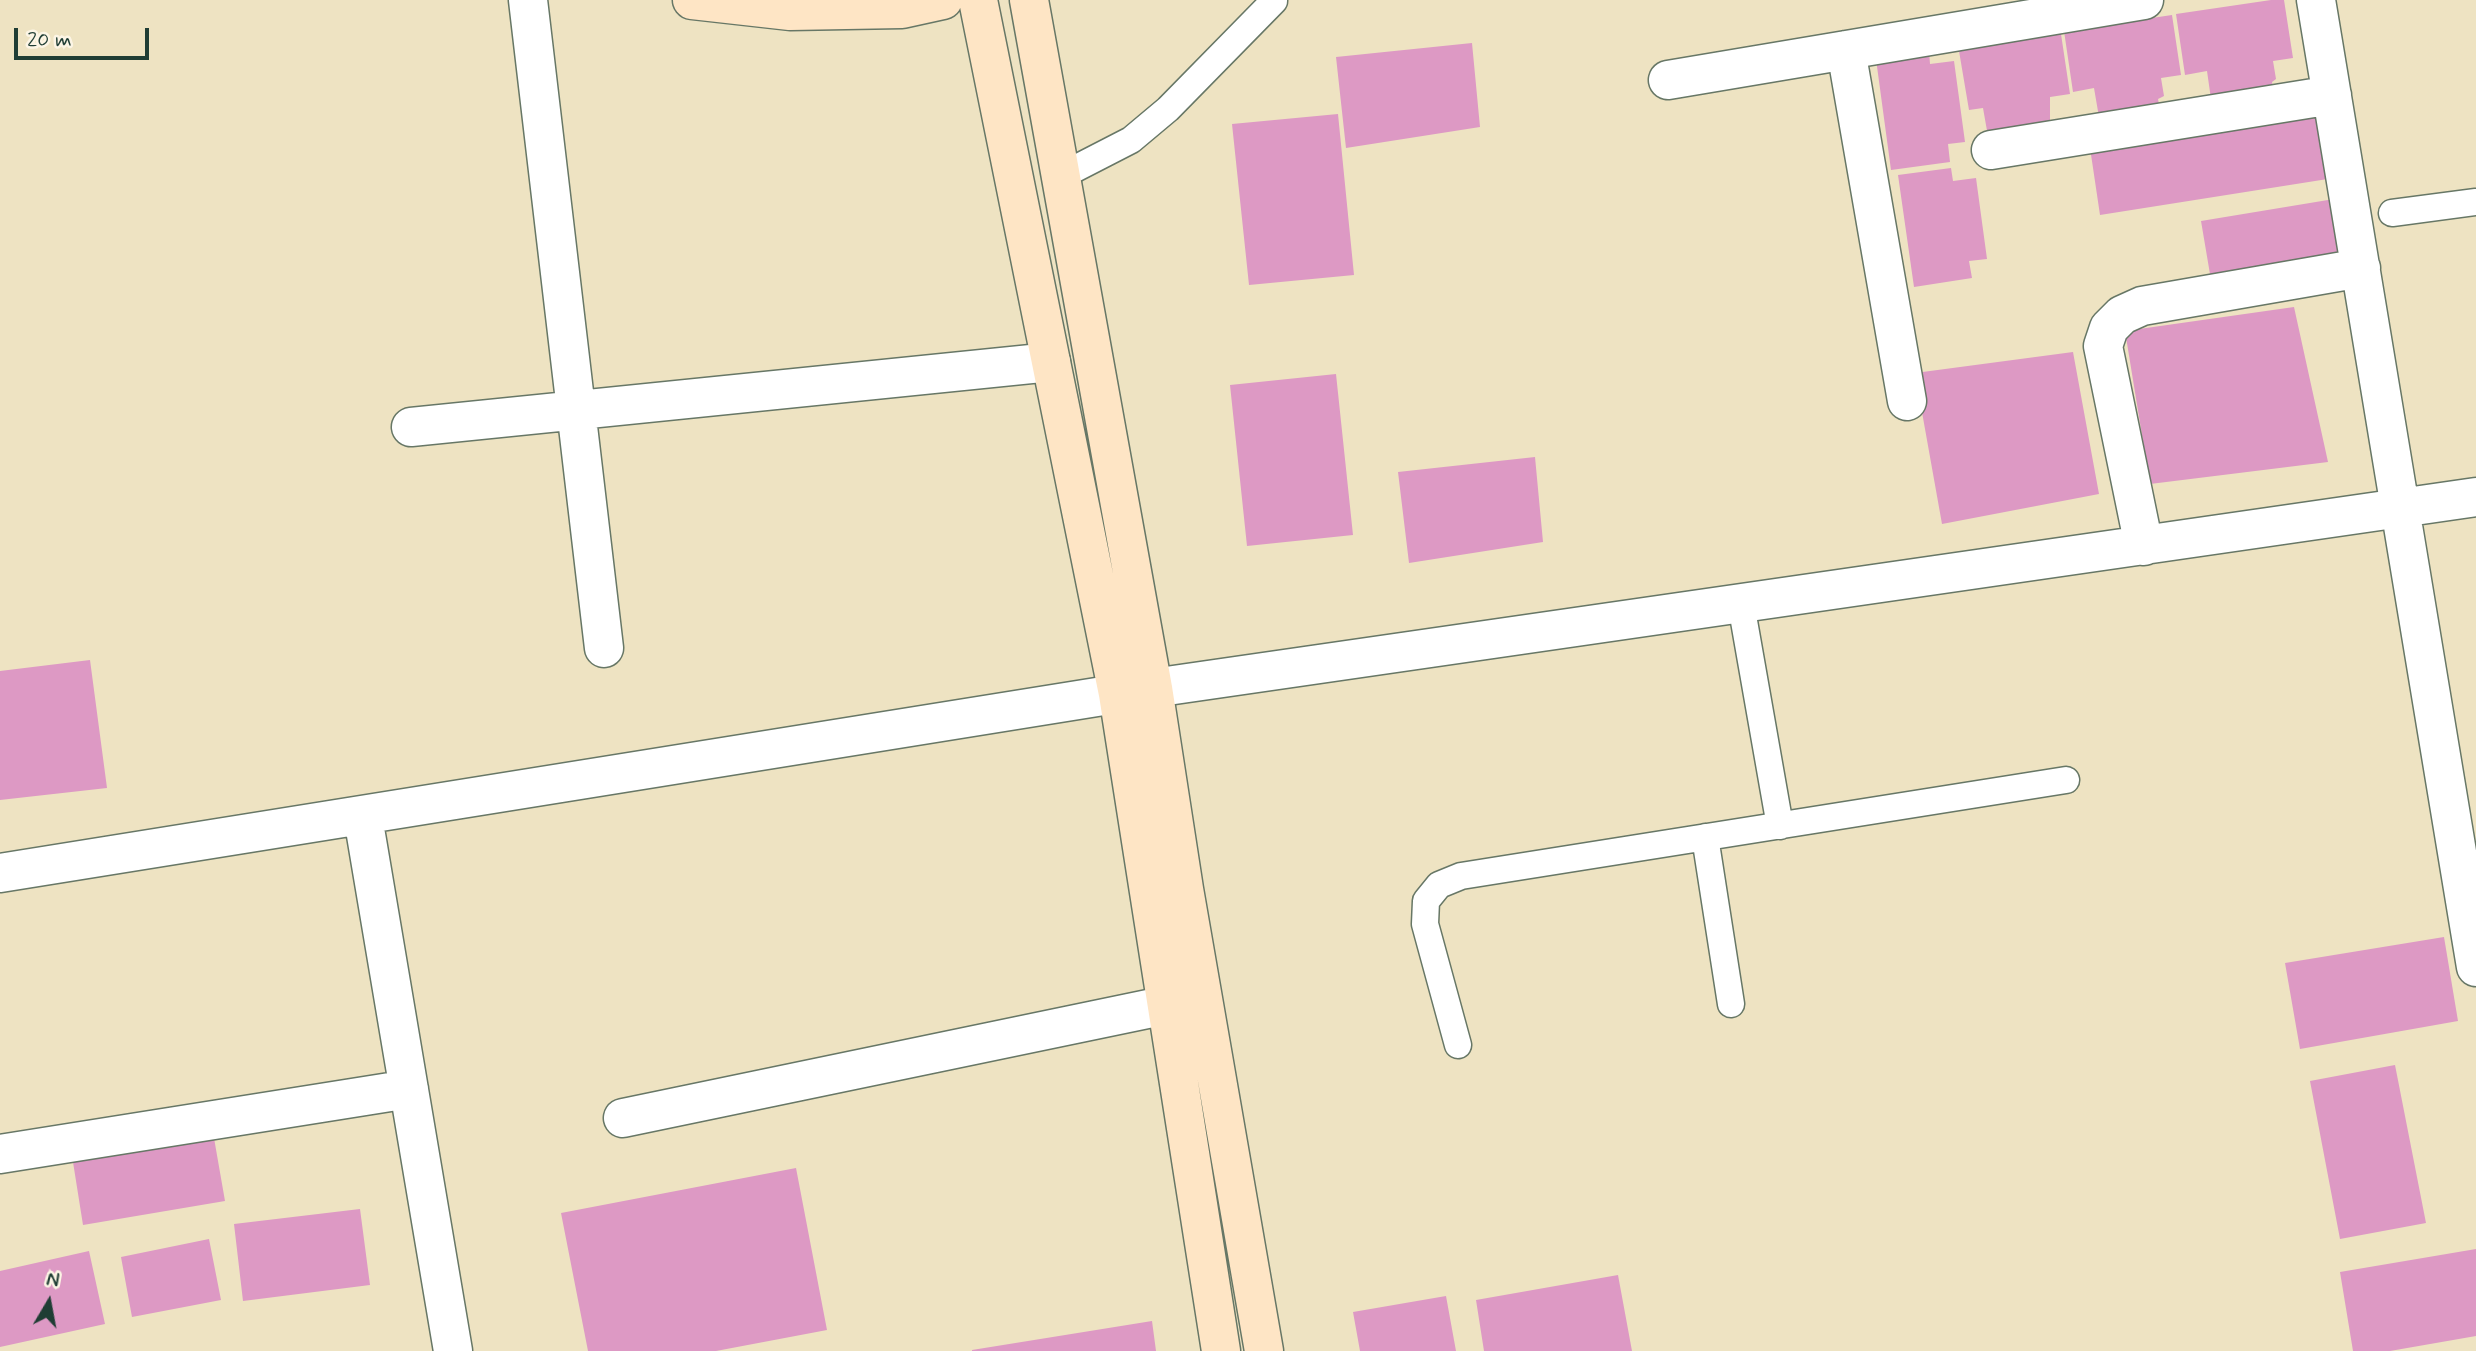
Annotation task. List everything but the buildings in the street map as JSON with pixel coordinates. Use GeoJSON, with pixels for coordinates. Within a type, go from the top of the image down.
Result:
{"type":"FeatureCollection","features":[{"type":"Feature","properties":{"kind":"street"},"geometry":{"type":"LineString","coordinates":[[528,0],[604,648]]}},
{"type":"Feature","properties":{"kind":"street"},"geometry":{"type":"LineString","coordinates":[[692,0],[790,11],[902,9],[943,0]]}},
{"type":"Feature","properties":{"kind":"street"},"geometry":{"type":"LineString","coordinates":[[978,0],[1052,362],[1184,889],[1264,1351]]}},
{"type":"Feature","properties":{"kind":"street"},"geometry":{"type":"LineString","coordinates":[[1029,0],[1061,176],[1136,691],[1167,1005],[1221,1351]]}},
{"type":"Feature","properties":{"kind":"street"},"geometry":{"type":"LineString","coordinates":[[1668,80],[2144,0]]}},
{"type":"Feature","properties":{"kind":"street"},"geometry":{"type":"LineString","coordinates":[[2316,0],[2476,967]]}},
{"type":"Feature","properties":{"kind":"street"},"geometry":{"type":"LineString","coordinates":[[1846,50],[1907,401]]}},
{"type":"Feature","properties":{"kind":"street"},"geometry":{"type":"LineString","coordinates":[[1991,150],[2332,95]]}},
{"type":"Feature","properties":{"kind":"street"},"geometry":{"type":"LineString","coordinates":[[2144,546],[2103,346],[2109,328],[2122,315],[2142,306],[2361,268]]}},
{"type":"Feature","properties":{"kind":"street"},"geometry":{"type":"LineString","coordinates":[[411,427],[1052,362]]}},
{"type":"Feature","properties":{"kind":"street"},"geometry":{"type":"LineString","coordinates":[[0,873],[363,817],[1136,691],[2476,496]]}},
{"type":"Feature","properties":{"kind":"street"},"geometry":{"type":"LineString","coordinates":[[363,817],[453,1351]]}},
{"type":"Feature","properties":{"kind":"street"},"geometry":{"type":"LineString","coordinates":[[623,1118],[1167,1005]]}},
{"type":"Feature","properties":{"kind":"street"},"geometry":{"type":"LineString","coordinates":[[0,1154],[409,1089]]}},
{"type":"Feature","properties":{"kind":"lane"},"geometry":{"type":"LineString","coordinates":[[1061,176],[1130,140],[1168,109],[1271,0]]}},
{"type":"Feature","properties":{"kind":"lane"},"geometry":{"type":"LineString","coordinates":[[2392,213],[2476,202]]}},
{"type":"Feature","properties":{"kind":"lane"},"geometry":{"type":"LineString","coordinates":[[1741,604],[1780,826]]}},
{"type":"Feature","properties":{"kind":"lane"},"geometry":{"type":"LineString","coordinates":[[1458,1045],[1426,924],[1426,901],[1439,885],[1461,876],[2066,780]]}},
{"type":"Feature","properties":{"kind":"lane"},"geometry":{"type":"LineString","coordinates":[[1705,837],[1731,1004]]}}]}
